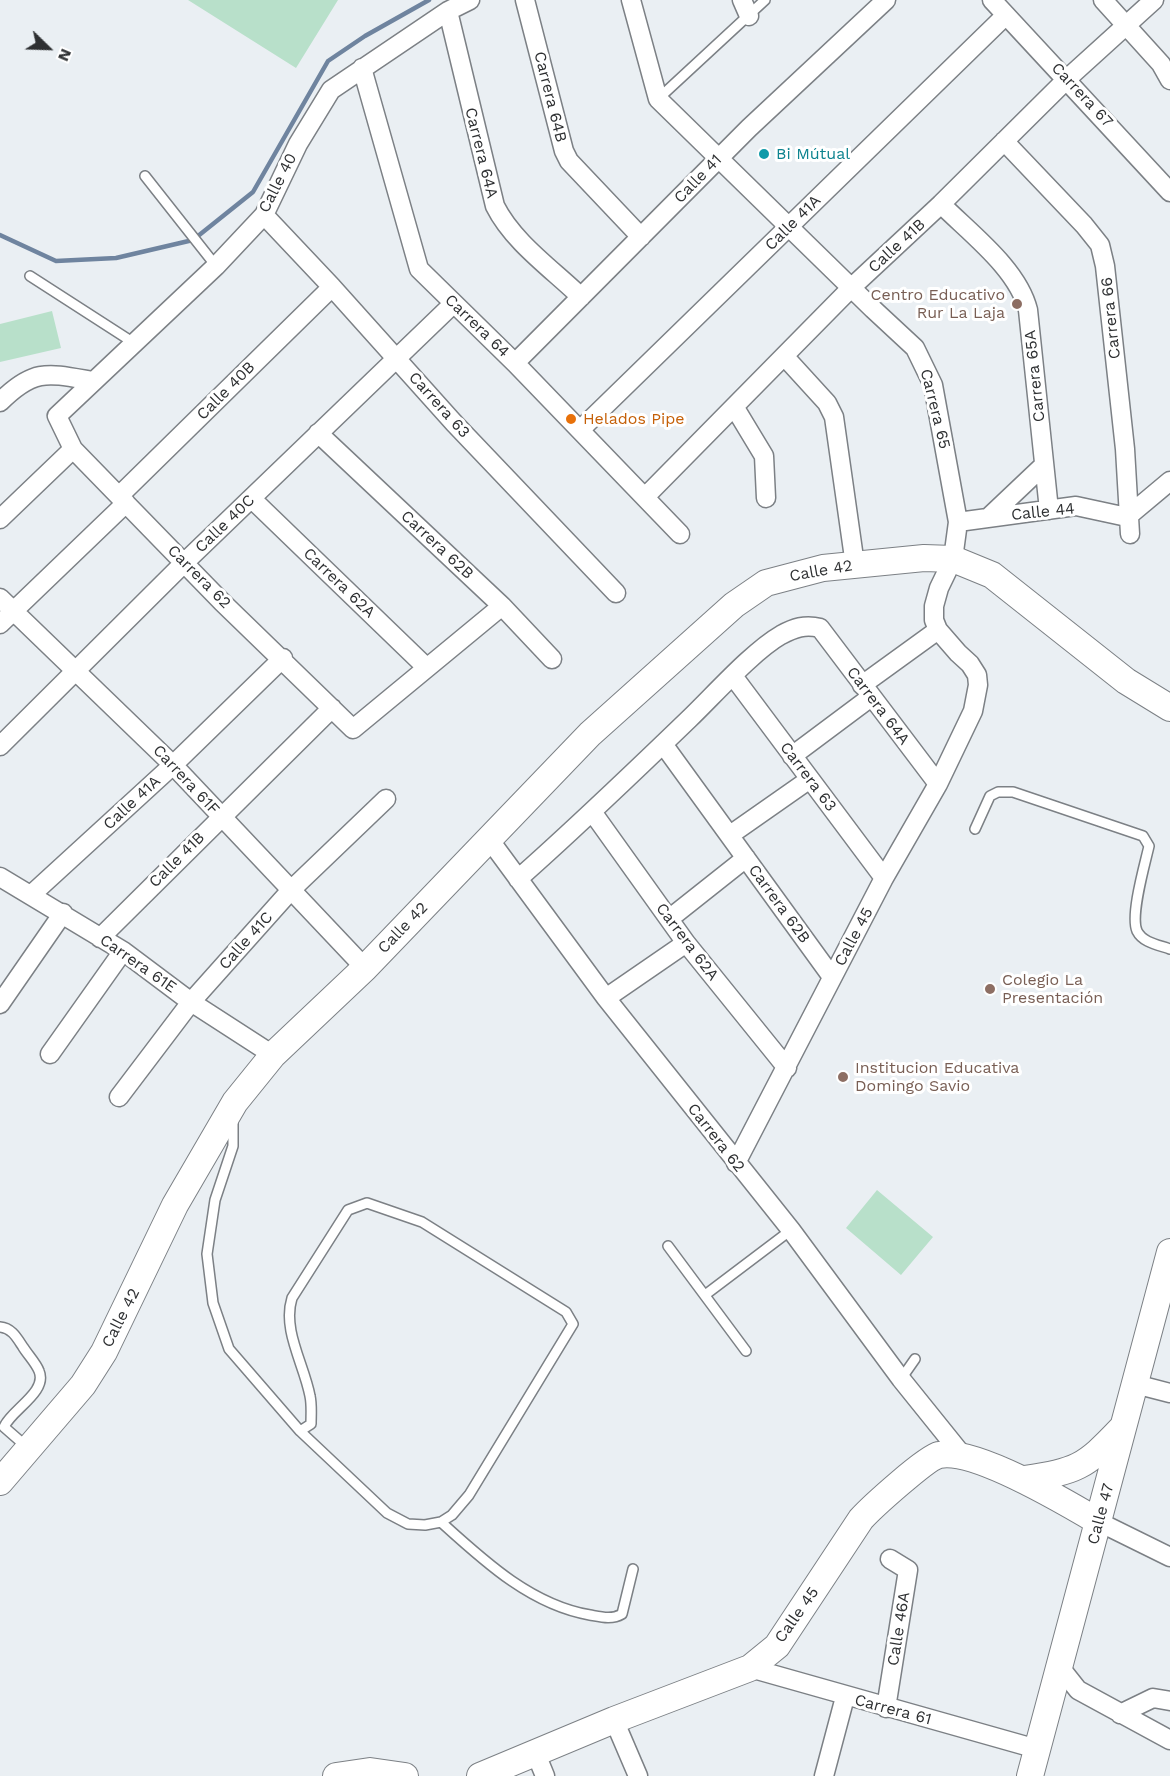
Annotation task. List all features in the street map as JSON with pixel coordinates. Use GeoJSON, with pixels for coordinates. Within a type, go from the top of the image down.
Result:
{"type":"FeatureCollection","features":[{"type":"Feature","properties":{"kind":"street","name":"Calle 40"},"geometry":{"type":"LineString","coordinates":[[57,416],[134,343],[211,261],[264,215],[298,144],[331,90],[448,11],[470,0]]}},
{"type":"Feature","properties":{"kind":"street","name":"Carrera 64B"},"geometry":{"type":"LineString","coordinates":[[525,0],[564,151],[569,161],[641,237]]}},
{"type":"Feature","properties":{"kind":"street"},"geometry":{"type":"LineString","coordinates":[[631,0],[658,99]]}},
{"type":"Feature","properties":{"kind":"street","name":"Carrera 67"},"geometry":{"type":"LineString","coordinates":[[992,0],[1068,78],[1170,192]]}},
{"type":"Feature","properties":{"kind":"street","name":"Calle 41B"},"geometry":{"type":"LineString","coordinates":[[645,497],[852,287],[941,204],[1068,78],[1154,0]]}},
{"type":"Feature","properties":{"kind":"street"},"geometry":{"type":"LineString","coordinates":[[1110,2],[1126,25],[1161,64],[1170,80]]}},
{"type":"Feature","properties":{"kind":"street","name":"Calle 41"},"geometry":{"type":"LineString","coordinates":[[515,363],[719,157],[876,4]]}},
{"type":"Feature","properties":{"kind":"street","name":"Carrera 64A"},"geometry":{"type":"LineString","coordinates":[[448,11],[495,206],[501,219],[581,297]]}},
{"type":"Feature","properties":{"kind":"street","name":"Calle 41A"},"geometry":{"type":"LineString","coordinates":[[580,430],[1006,15]]}},
{"type":"Feature","properties":{"kind":"street","name":"Carrera 64"},"geometry":{"type":"LineString","coordinates":[[362,68],[410,245],[419,269],[515,363],[680,534]]}},
{"type":"Feature","properties":{"kind":"street","name":"Carrera 65"},"geometry":{"type":"LineString","coordinates":[[658,99],[903,335],[923,360],[939,413],[958,522],[953,559]]}},
{"type":"Feature","properties":{"kind":"street","name":"Carrera 66"},"geometry":{"type":"LineString","coordinates":[[1004,141],[1084,225],[1100,245],[1105,266],[1125,449],[1129,525]]}},
{"type":"Feature","properties":{"kind":"street","name":"Carrera 65A"},"geometry":{"type":"LineString","coordinates":[[941,204],[1012,276],[1024,292],[1028,310],[1049,510]]}},
{"type":"Feature","properties":{"kind":"street","name":"Carrera 63"},"geometry":{"type":"LineString","coordinates":[[264,215],[332,286],[454,423],[616,593]]}},
{"type":"Feature","properties":{"kind":"street","name":"Calle 40B"},"geometry":{"type":"LineString","coordinates":[[4,611],[123,500],[332,286]]}},
{"type":"Feature","properties":{"kind":"street","name":"Calle 40C"},"geometry":{"type":"LineString","coordinates":[[0,746],[184,563],[453,304]]}},
{"type":"Feature","properties":{"kind":"street"},"geometry":{"type":"LineString","coordinates":[[785,357],[828,403],[834,417],[855,565]]}},
{"type":"Feature","properties":{"kind":"street"},"geometry":{"type":"LineString","coordinates":[[0,402],[20,382],[46,375],[92,381]]}},
{"type":"Feature","properties":{"kind":"street"},"geometry":{"type":"LineString","coordinates":[[735,408],[764,456],[766,498]]}},
{"type":"Feature","properties":{"kind":"street","name":"Carrera 62"},"geometry":{"type":"LineString","coordinates":[[57,416],[73,449],[184,563],[353,729],[426,667]]}},
{"type":"Feature","properties":{"kind":"street","name":"Carrera 62B"},"geometry":{"type":"LineString","coordinates":[[318,433],[502,606],[552,659]]}},
{"type":"Feature","properties":{"kind":"street"},"geometry":{"type":"LineString","coordinates":[[0,519],[73,449]]}},
{"type":"Feature","properties":{"kind":"street"},"geometry":{"type":"LineString","coordinates":[[988,518],[1044,465]]}},
{"type":"Feature","properties":{"kind":"street"},"geometry":{"type":"LineString","coordinates":[[1129,525],[1170,481]]}},
{"type":"Feature","properties":{"kind":"street","name":"Carrera 62A"},"geometry":{"type":"LineString","coordinates":[[252,499],[426,667]]}},
{"type":"Feature","properties":{"kind":"street","name":"Calle 44"},"geometry":{"type":"LineString","coordinates":[[958,522],[1076,506],[1129,525]]}},
{"type":"Feature","properties":{"kind":"street","name":"Calle 42"},"geometry":{"type":"LineString","coordinates":[[0,1482],[82,1385],[104,1352],[175,1205],[235,1102],[273,1055],[419,920],[489,839],[590,734],[734,605],[766,583],[796,573],[855,565],[924,558],[953,559]]}},
{"type":"Feature","properties":{"kind":"street"},"geometry":{"type":"LineString","coordinates":[[792,756],[938,630],[934,620],[934,606],[953,559],[992,575],[1126,681],[1170,708]]}},
{"type":"Feature","properties":{"kind":"street"},"geometry":{"type":"LineString","coordinates":[[426,667],[502,606]]}},
{"type":"Feature","properties":{"kind":"street","name":"Carrera 61F"},"geometry":{"type":"LineString","coordinates":[[4,611],[76,670],[173,765],[365,968]]}},
{"type":"Feature","properties":{"kind":"street","name":"Carrera 64A"},"geometry":{"type":"LineString","coordinates":[[733,676],[779,636],[808,625],[820,628],[938,784]]}},
{"type":"Feature","properties":{"kind":"street","name":"Calle 45"},"geometry":{"type":"LineString","coordinates":[[736,1163],[884,878],[938,784],[973,711],[978,686],[977,675],[970,664],[938,630]]}},
{"type":"Feature","properties":{"kind":"street","name":"Calle 41A"},"geometry":{"type":"LineString","coordinates":[[31,895],[173,765],[282,658]]}},
{"type":"Feature","properties":{"kind":"street"},"geometry":{"type":"LineString","coordinates":[[518,879],[592,813],[733,676]]}},
{"type":"Feature","properties":{"kind":"street","name":"Carrera 63"},"geometry":{"type":"LineString","coordinates":[[733,676],[884,878]]}},
{"type":"Feature","properties":{"kind":"street","name":"Calle 41B"},"geometry":{"type":"LineString","coordinates":[[100,938],[332,708]]}},
{"type":"Feature","properties":{"kind":"street","name":"Carrera 62B"},"geometry":{"type":"LineString","coordinates":[[663,744],[832,977]]}},
{"type":"Feature","properties":{"kind":"street"},"geometry":{"type":"LineString","coordinates":[[730,835],[810,779]]}},
{"type":"Feature","properties":{"kind":"street","name":"Calle 41C"},"geometry":{"type":"LineString","coordinates":[[119,1097],[191,1002],[291,891],[386,799]]}},
{"type":"Feature","properties":{"kind":"street","name":"Carrera 62A"},"geometry":{"type":"LineString","coordinates":[[592,813],[686,943],[787,1068]]}},
{"type":"Feature","properties":{"kind":"street","name":"Carrera 62"},"geometry":{"type":"LineString","coordinates":[[489,839],[606,998],[791,1230],[901,1378],[942,1445]]}},
{"type":"Feature","properties":{"kind":"street"},"geometry":{"type":"LineString","coordinates":[[669,919],[746,858]]}},
{"type":"Feature","properties":{"kind":"street","name":"Carrera 61E"},"geometry":{"type":"LineString","coordinates":[[0,877],[123,951],[191,1002],[273,1055]]}},
{"type":"Feature","properties":{"kind":"street"},"geometry":{"type":"LineString","coordinates":[[0,1004],[63,913]]}},
{"type":"Feature","properties":{"kind":"street"},"geometry":{"type":"LineString","coordinates":[[606,998],[686,943]]}},
{"type":"Feature","properties":{"kind":"street"},"geometry":{"type":"LineString","coordinates":[[50,1054],[123,951]]}},
{"type":"Feature","properties":{"kind":"street","name":"Calle 47"},"geometry":{"type":"LineString","coordinates":[[1030,1776],[1037,1749],[1063,1682],[1099,1522],[1170,1252]]}},
{"type":"Feature","properties":{"kind":"street"},"geometry":{"type":"LineString","coordinates":[[1135,1383],[1170,1393]]}},
{"type":"Feature","properties":{"kind":"street"},"geometry":{"type":"LineString","coordinates":[[1024,1479],[1066,1473],[1094,1458],[1124,1427]]}},
{"type":"Feature","properties":{"kind":"street"},"geometry":{"type":"LineString","coordinates":[[942,1445],[1024,1479],[1099,1522],[1170,1557]]}},
{"type":"Feature","properties":{"kind":"street","name":"Calle 45"},"geometry":{"type":"LineString","coordinates":[[480,1776],[541,1765],[615,1720],[750,1668],[777,1646],[868,1512],[942,1445]]}},
{"type":"Feature","properties":{"kind":"street","name":"Calle 46A"},"geometry":{"type":"LineString","coordinates":[[886,1708],[908,1570],[890,1559]]}},
{"type":"Feature","properties":{"kind":"street","name":"Carrera 61"},"geometry":{"type":"LineString","coordinates":[[750,1668],[845,1697],[1037,1749]]}},
{"type":"Feature","properties":{"kind":"street"},"geometry":{"type":"LineString","coordinates":[[1063,1682],[1170,1740]]}},
{"type":"Feature","properties":{"kind":"street"},"geometry":{"type":"LineString","coordinates":[[824,1776],[845,1697]]}},
{"type":"Feature","properties":{"kind":"street"},"geometry":{"type":"LineString","coordinates":[[1120,1714],[1154,1698],[1170,1701]]}},
{"type":"Feature","properties":{"kind":"street"},"geometry":{"type":"LineString","coordinates":[[615,1720],[638,1776]]}},
{"type":"Feature","properties":{"kind":"street"},"geometry":{"type":"LineString","coordinates":[[336,1776],[370,1771],[404,1776]]}},
{"type":"Feature","properties":{"kind":"lane"},"geometry":{"type":"LineString","coordinates":[[658,99],[746,8],[765,0]]}},
{"type":"Feature","properties":{"kind":"lane"},"geometry":{"type":"LineString","coordinates":[[145,176],[211,261]]}},
{"type":"Feature","properties":{"kind":"lane"},"geometry":{"type":"LineString","coordinates":[[30,276],[134,343]]}},
{"type":"Feature","properties":{"kind":"lane"},"geometry":{"type":"LineString","coordinates":[[975,829],[990,796],[998,792],[1013,792],[1143,836],[1149,846],[1135,919],[1137,932],[1147,941],[1170,949]]}},
{"type":"Feature","properties":{"kind":"lane"},"geometry":{"type":"LineString","coordinates":[[235,1102],[233,1146],[215,1200],[207,1254],[213,1303],[230,1349],[300,1431],[387,1513],[408,1524],[425,1525],[441,1522],[469,1495],[573,1324],[566,1312],[422,1222],[367,1203],[357,1205],[348,1210],[292,1298],[288,1311],[311,1398],[310,1424],[300,1431]]}},
{"type":"Feature","properties":{"kind":"lane"},"geometry":{"type":"LineString","coordinates":[[705,1295],[791,1230]]}},
{"type":"Feature","properties":{"kind":"lane"},"geometry":{"type":"LineString","coordinates":[[668,1246],[746,1351]]}},
{"type":"Feature","properties":{"kind":"lane"},"geometry":{"type":"LineString","coordinates":[[0,1327],[7,1328],[15,1334],[40,1372],[35,1392],[4,1427],[28,1448]]}},
{"type":"Feature","properties":{"kind":"lane"},"geometry":{"type":"LineString","coordinates":[[901,1378],[915,1359]]}},
{"type":"Feature","properties":{"kind":"lane"},"geometry":{"type":"LineString","coordinates":[[441,1522],[502,1574],[571,1612],[606,1618],[615,1618],[622,1614],[633,1569]]}},
{"type":"Feature","properties":{"kind":"green space"},"geometry":{"type":"Polygon","coordinates":[[[188,0],[338,0],[296,68],[188,0]]]}},
{"type":"Feature","properties":{"kind":"green space"},"geometry":{"type":"Polygon","coordinates":[[[52,311],[61,348],[0,362],[0,324],[52,311]]]}},
{"type":"Feature","properties":{"kind":"green space"},"geometry":{"type":"Polygon","coordinates":[[[877,1190],[933,1237],[901,1275],[846,1228],[877,1190]]]}},
{"type":"Feature","properties":{"kind":"waterway"},"geometry":{"type":"LineString","coordinates":[[0,235],[56,261],[116,258],[193,240],[253,192],[328,61],[365,36],[429,0]]}},
{"type":"Feature","properties":{"kind":"place","name":"Bi Mútual"},"geometry":{"type":"Point","coordinates":[764,154]}},
{"type":"Feature","properties":{"kind":"place","name":"Centro Educativo Rur La Laja"},"geometry":{"type":"Point","coordinates":[1017,304]}},
{"type":"Feature","properties":{"kind":"place","name":"Helados Pipe"},"geometry":{"type":"Point","coordinates":[571,419]}},
{"type":"Feature","properties":{"kind":"place","name":"Colegio La Presentación"},"geometry":{"type":"Point","coordinates":[990,989]}},
{"type":"Feature","properties":{"kind":"place","name":"Institucion Educativa Domingo Savio"},"geometry":{"type":"Point","coordinates":[843,1077]}}]}
